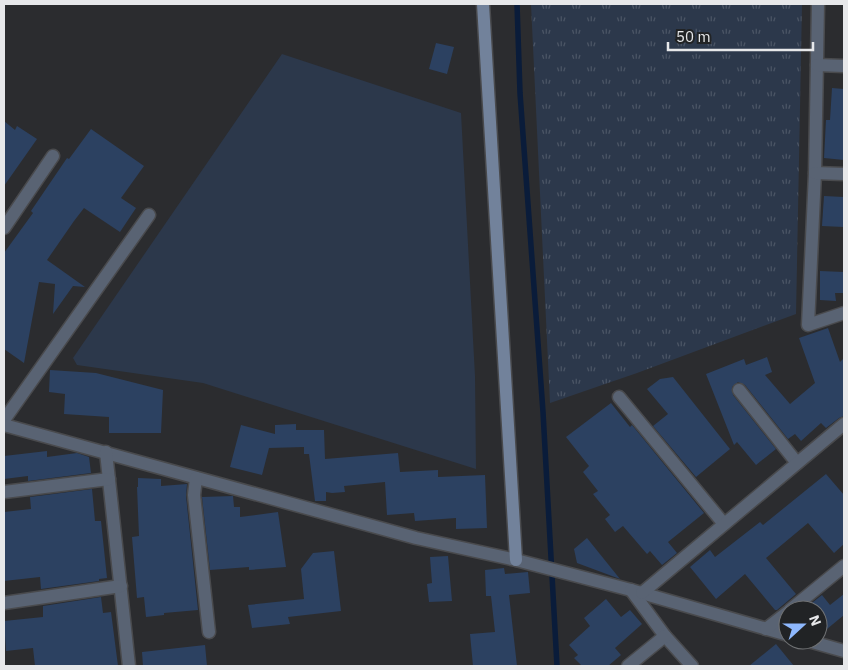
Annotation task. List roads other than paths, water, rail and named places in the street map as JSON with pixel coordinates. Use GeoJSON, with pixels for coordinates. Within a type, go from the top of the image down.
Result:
{"type":"FeatureCollection","features":[{"type":"Feature","properties":{"kind":"street"},"geometry":{"type":"LineString","coordinates":[[483,4],[516,560]]}},
{"type":"Feature","properties":{"kind":"street"},"geometry":{"type":"LineString","coordinates":[[818,4],[815,173],[808,326],[844,313]]}},
{"type":"Feature","properties":{"kind":"street"},"geometry":{"type":"LineString","coordinates":[[817,65],[844,66]]}},
{"type":"Feature","properties":{"kind":"street"},"geometry":{"type":"LineString","coordinates":[[4,228],[53,156]]}},
{"type":"Feature","properties":{"kind":"street"},"geometry":{"type":"LineString","coordinates":[[815,173],[844,174]]}},
{"type":"Feature","properties":{"kind":"street"},"geometry":{"type":"LineString","coordinates":[[4,420],[149,215]]}},
{"type":"Feature","properties":{"kind":"street"},"geometry":{"type":"LineString","coordinates":[[739,390],[797,463]]}},
{"type":"Feature","properties":{"kind":"street"},"geometry":{"type":"LineString","coordinates":[[619,397],[724,524]]}},
{"type":"Feature","properties":{"kind":"street"},"geometry":{"type":"LineString","coordinates":[[636,591],[724,524],[844,424]]}},
{"type":"Feature","properties":{"kind":"street"},"geometry":{"type":"LineString","coordinates":[[4,425],[416,538],[516,560],[636,591],[778,632]]}},
{"type":"Feature","properties":{"kind":"street"},"geometry":{"type":"LineString","coordinates":[[106,452],[129,666]]}},
{"type":"Feature","properties":{"kind":"street"},"geometry":{"type":"LineString","coordinates":[[4,492],[109,478]]}},
{"type":"Feature","properties":{"kind":"street"},"geometry":{"type":"LineString","coordinates":[[196,478],[194,495],[209,632]]}},
{"type":"Feature","properties":{"kind":"street"},"geometry":{"type":"LineString","coordinates":[[802,600],[844,566]]}},
{"type":"Feature","properties":{"kind":"street"},"geometry":{"type":"LineString","coordinates":[[4,603],[121,586]]}},
{"type":"Feature","properties":{"kind":"street"},"geometry":{"type":"LineString","coordinates":[[636,591],[666,636],[692,666]]}},
{"type":"Feature","properties":{"kind":"street"},"geometry":{"type":"LineString","coordinates":[[766,629],[778,620]]}},
{"type":"Feature","properties":{"kind":"street"},"geometry":{"type":"LineString","coordinates":[[628,666],[666,636]]}},
{"type":"Feature","properties":{"kind":"street"},"geometry":{"type":"LineString","coordinates":[[828,647],[843,652]]}},
{"type":"Feature","properties":{"kind":"waterway"},"geometry":{"type":"LineString","coordinates":[[517,4],[520,93],[543,412],[557,666]]}}]}
